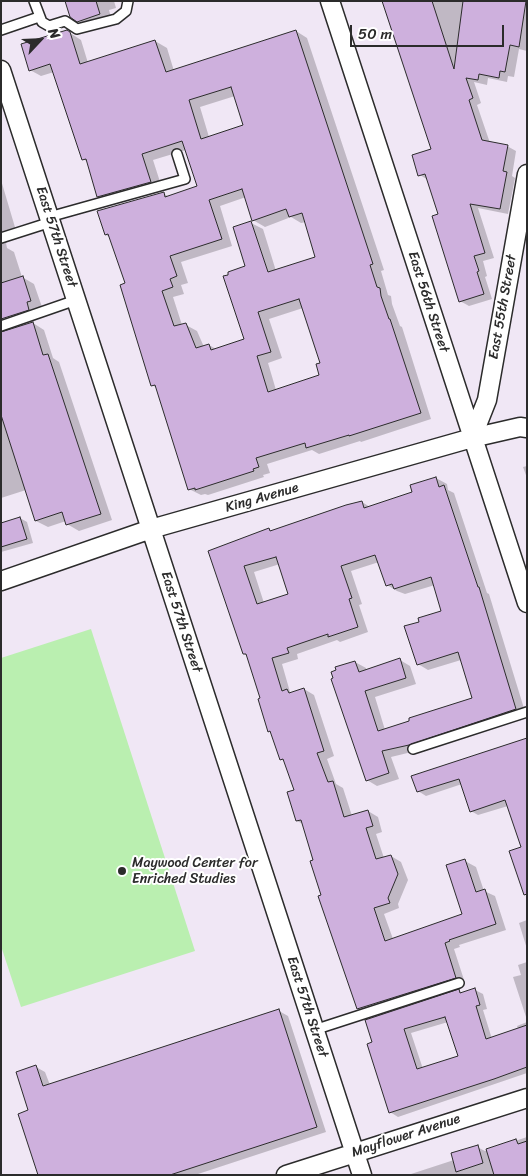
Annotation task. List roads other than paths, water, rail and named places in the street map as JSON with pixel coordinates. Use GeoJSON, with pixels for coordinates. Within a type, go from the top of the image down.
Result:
{"type":"FeatureCollection","features":[{"type":"Feature","properties":{"kind":"street","name":"East 56th Street"},"geometry":{"type":"LineString","coordinates":[[330,1],[527,602]]}},
{"type":"Feature","properties":{"kind":"street","name":"East 57th Street"},"geometry":{"type":"LineString","coordinates":[[1,70],[362,1175]]}},
{"type":"Feature","properties":{"kind":"street","name":"East 55th Street"},"geometry":{"type":"LineString","coordinates":[[472,438],[486,400],[527,174]]}},
{"type":"Feature","properties":{"kind":"street","name":"King Avenue"},"geometry":{"type":"LineString","coordinates":[[1,581],[151,529],[472,438],[520,427],[527,428]]}},
{"type":"Feature","properties":{"kind":"street","name":"Mayflower Avenue"},"geometry":{"type":"LineString","coordinates":[[286,1175],[527,1098]]}},
{"type":"Feature","properties":{"kind":"lane"},"geometry":{"type":"LineString","coordinates":[[34,1],[42,22],[49,26],[65,22],[77,28],[84,28],[116,19],[126,12],[128,1]]}},
{"type":"Feature","properties":{"kind":"lane"},"geometry":{"type":"LineString","coordinates":[[1,30],[39,16]]}},
{"type":"Feature","properties":{"kind":"lane"},"geometry":{"type":"LineString","coordinates":[[1,238],[50,219],[185,179],[177,154]]}},
{"type":"Feature","properties":{"kind":"lane"},"geometry":{"type":"LineString","coordinates":[[1,326],[76,300]]}},
{"type":"Feature","properties":{"kind":"lane"},"geometry":{"type":"LineString","coordinates":[[413,749],[527,712]]}},
{"type":"Feature","properties":{"kind":"lane"},"geometry":{"type":"LineString","coordinates":[[314,1030],[459,983]]}},
{"type":"Feature","properties":{"kind":"place","name":"Maywood Center for Enriched Studies"},"geometry":{"type":"Point","coordinates":[122,871]}}]}
